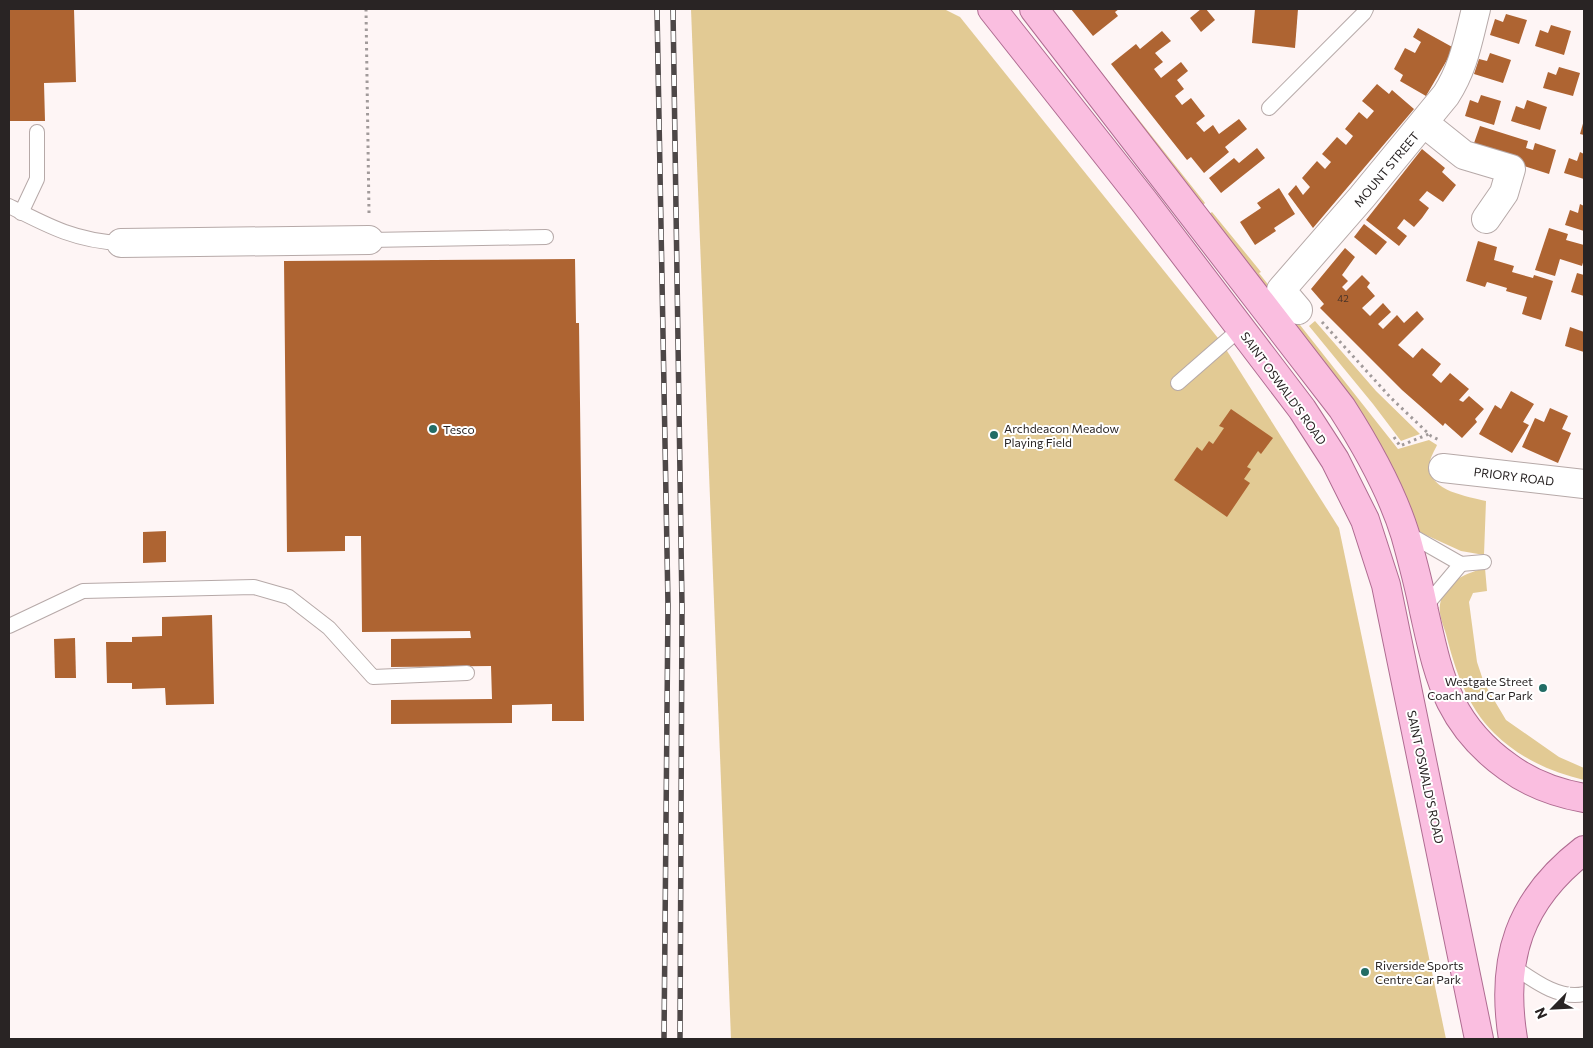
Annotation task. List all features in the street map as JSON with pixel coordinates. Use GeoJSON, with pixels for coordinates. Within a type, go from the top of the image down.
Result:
{"type":"FeatureCollection","features":[{"type":"Feature","properties":{"kind":"main road","name":"SAINT OSWALD'S ROAD"},"geometry":{"type":"LineString","coordinates":[[992,9],[1143,200],[1302,409],[1331,453],[1364,520],[1390,603],[1479,1039]]}},
{"type":"Feature","properties":{"kind":"main road"},"geometry":{"type":"LineString","coordinates":[[1034,9],[1342,408],[1365,443],[1385,484],[1404,532],[1441,677],[1451,702],[1465,726],[1500,762],[1523,778],[1544,788],[1584,798]]}},
{"type":"Feature","properties":{"kind":"main road"},"geometry":{"type":"LineString","coordinates":[[1513,1039],[1509,1016],[1508,991],[1511,965],[1527,915],[1539,895],[1554,876],[1584,850]]}},
{"type":"Feature","properties":{"kind":"street","name":"MOUNT STREET"},"geometry":{"type":"LineString","coordinates":[[1310,315],[1281,290],[1362,198],[1446,95],[1457,78],[1470,39],[1470,9]]}},
{"type":"Feature","properties":{"kind":"street"},"geometry":{"type":"LineString","coordinates":[[1424,122],[1464,155],[1511,169],[1504,193],[1486,219]]}},
{"type":"Feature","properties":{"kind":"street"},"geometry":{"type":"LineString","coordinates":[[121,243],[370,240]]}},
{"type":"Feature","properties":{"kind":"street","name":"PRIORY ROAD"},"geometry":{"type":"LineString","coordinates":[[1443,468],[1584,484]]}},
{"type":"Feature","properties":{"kind":"lane"},"geometry":{"type":"LineString","coordinates":[[1269,108],[1366,9]]}},
{"type":"Feature","properties":{"kind":"lane"},"geometry":{"type":"LineString","coordinates":[[37,132],[37,179],[15,210],[75,237],[100,242],[121,243]]}},
{"type":"Feature","properties":{"kind":"lane"},"geometry":{"type":"LineString","coordinates":[[370,240],[546,237]]}},
{"type":"Feature","properties":{"kind":"lane"},"geometry":{"type":"LineString","coordinates":[[1178,383],[1241,328]]}},
{"type":"Feature","properties":{"kind":"lane"},"geometry":{"type":"LineString","coordinates":[[1404,532],[1461,564],[1484,562]]}},
{"type":"Feature","properties":{"kind":"lane"},"geometry":{"type":"LineString","coordinates":[[1424,608],[1461,564]]}},
{"type":"Feature","properties":{"kind":"lane"},"geometry":{"type":"LineString","coordinates":[[9,626],[83,591],[254,587],[289,597],[329,628],[374,677],[467,673]]}},
{"type":"Feature","properties":{"kind":"lane"},"geometry":{"type":"LineString","coordinates":[[1511,965],[1562,995],[1584,994]]}},
{"type":"Feature","properties":{"kind":"path"},"geometry":{"type":"LineString","coordinates":[[366,9],[370,240]]}},
{"type":"Feature","properties":{"kind":"path"},"geometry":{"type":"LineString","coordinates":[[1310,315],[1431,436],[1450,446],[1443,468]]}},
{"type":"Feature","properties":{"kind":"shaded area","name":"Archdeacon Meadow Playing Field"},"geometry":{"type":"Polygon","coordinates":[[[691,9],[944,9],[960,17],[1222,343],[1339,528],[1446,1039],[731,1039],[691,9]]]}},
{"type":"Feature","properties":{"kind":"shaded area"},"geometry":{"type":"Polygon","coordinates":[[[1051,9],[1205,203],[1202,206],[1051,9]]]}},
{"type":"Feature","properties":{"kind":"shaded area"},"geometry":{"type":"Polygon","coordinates":[[[1212,212],[1261,272],[1259,273],[1398,449],[1429,440],[1437,445],[1430,463],[1430,472],[1434,480],[1449,491],[1486,501],[1484,555],[1461,551],[1417,531],[1378,441],[1354,403],[1208,215],[1212,212]]]}},
{"type":"Feature","properties":{"kind":"shaded area"},"geometry":{"type":"Polygon","coordinates":[[[1315,321],[1376,391],[1420,434],[1401,441],[1309,326],[1315,321]]]}},
{"type":"Feature","properties":{"kind":"shaded area"},"geometry":{"type":"Polygon","coordinates":[[[1485,568],[1487,591],[1473,593],[1469,602],[1477,662],[1484,683],[1506,720],[1559,757],[1584,768],[1584,780],[1536,763],[1514,750],[1494,733],[1476,711],[1463,687],[1442,622],[1440,604],[1444,593],[1452,583],[1464,575],[1485,568]]]}},
{"type":"Feature","properties":{"kind":"building"},"geometry":{"type":"Polygon","coordinates":[[[9,9],[74,9],[76,82],[44,83],[45,121],[9,121],[9,9]]]}},
{"type":"Feature","properties":{"kind":"building"},"geometry":{"type":"Polygon","coordinates":[[[1071,9],[1119,9],[1115,12],[1118,16],[1093,36],[1071,9]]]}},
{"type":"Feature","properties":{"kind":"building"},"geometry":{"type":"Polygon","coordinates":[[[1201,9],[1206,9],[1215,20],[1201,32],[1190,18],[1201,9]]]}},
{"type":"Feature","properties":{"kind":"building"},"geometry":{"type":"Polygon","coordinates":[[[1255,9],[1298,9],[1295,48],[1252,43],[1255,9]]]}},
{"type":"Feature","properties":{"kind":"building"},"geometry":{"type":"Polygon","coordinates":[[[1506,14],[1527,20],[1519,44],[1490,35],[1495,19],[1503,22],[1506,14]]]}},
{"type":"Feature","properties":{"kind":"building"},"geometry":{"type":"Polygon","coordinates":[[[1551,25],[1571,31],[1564,55],[1535,46],[1540,30],[1548,33],[1551,25]]]}},
{"type":"Feature","properties":{"kind":"building"},"geometry":{"type":"Polygon","coordinates":[[[1418,28],[1454,48],[1426,96],[1400,81],[1403,75],[1394,69],[1405,48],[1415,53],[1421,42],[1413,37],[1418,28]]]}},
{"type":"Feature","properties":{"kind":"building"},"geometry":{"type":"Polygon","coordinates":[[[1162,31],[1171,41],[1155,53],[1163,62],[1154,69],[1161,78],[1181,62],[1188,71],[1177,80],[1184,89],[1175,96],[1182,105],[1191,98],[1205,116],[1196,123],[1204,132],[1213,125],[1219,134],[1239,119],[1247,129],[1225,147],[1229,152],[1204,173],[1191,157],[1187,160],[1111,64],[1136,44],[1140,49],[1162,31]]]}},
{"type":"Feature","properties":{"kind":"building"},"geometry":{"type":"Polygon","coordinates":[[[1490,53],[1511,60],[1503,83],[1474,74],[1479,59],[1487,61],[1490,53]]]}},
{"type":"Feature","properties":{"kind":"building"},"geometry":{"type":"Polygon","coordinates":[[[1559,67],[1580,73],[1573,96],[1543,88],[1548,72],[1556,75],[1559,67]]]}},
{"type":"Feature","properties":{"kind":"building"},"geometry":{"type":"Polygon","coordinates":[[[1377,84],[1389,94],[1392,90],[1414,109],[1313,228],[1288,194],[1296,185],[1303,195],[1310,187],[1302,178],[1317,161],[1325,169],[1331,162],[1322,154],[1337,137],[1346,145],[1353,136],[1345,129],[1359,112],[1367,119],[1374,111],[1362,101],[1377,84]]]}},
{"type":"Feature","properties":{"kind":"building"},"geometry":{"type":"Polygon","coordinates":[[[1481,95],[1501,101],[1494,125],[1465,116],[1470,100],[1478,103],[1481,95]]]}},
{"type":"Feature","properties":{"kind":"building"},"geometry":{"type":"Polygon","coordinates":[[[1527,100],[1547,107],[1540,130],[1511,121],[1516,106],[1524,109],[1527,100]]]}},
{"type":"Feature","properties":{"kind":"building"},"geometry":{"type":"Polygon","coordinates":[[[1584,120],[1584,135],[1580,134],[1584,120]]]}},
{"type":"Feature","properties":{"kind":"building"},"geometry":{"type":"Polygon","coordinates":[[[1480,126],[1528,141],[1526,148],[1533,150],[1535,143],[1556,150],[1549,174],[1473,146],[1480,126]]]}},
{"type":"Feature","properties":{"kind":"building"},"geometry":{"type":"Polygon","coordinates":[[[1257,148],[1265,158],[1221,193],[1209,178],[1234,158],[1239,163],[1257,148]]]}},
{"type":"Feature","properties":{"kind":"building"},"geometry":{"type":"Polygon","coordinates":[[[1422,149],[1445,168],[1442,172],[1456,185],[1443,202],[1427,191],[1419,200],[1429,208],[1422,218],[1414,227],[1404,219],[1397,228],[1407,236],[1399,246],[1366,220],[1422,149]]]}},
{"type":"Feature","properties":{"kind":"building"},"geometry":{"type":"Polygon","coordinates":[[[1580,152],[1584,154],[1584,179],[1564,173],[1569,158],[1577,161],[1580,152]]]}},
{"type":"Feature","properties":{"kind":"building"},"geometry":{"type":"Polygon","coordinates":[[[1279,188],[1295,214],[1274,228],[1276,231],[1255,245],[1240,222],[1261,208],[1257,203],[1279,188]]]}},
{"type":"Feature","properties":{"kind":"building"},"geometry":{"type":"Polygon","coordinates":[[[1580,204],[1584,206],[1584,231],[1565,225],[1570,210],[1578,213],[1580,204]]]}},
{"type":"Feature","properties":{"kind":"building"},"geometry":{"type":"Polygon","coordinates":[[[1364,224],[1387,242],[1376,255],[1354,237],[1364,224]]]}},
{"type":"Feature","properties":{"kind":"building"},"geometry":{"type":"Polygon","coordinates":[[[1549,228],[1568,234],[1566,240],[1584,245],[1582,266],[1560,259],[1555,276],[1535,270],[1549,228]]]}},
{"type":"Feature","properties":{"kind":"building"},"geometry":{"type":"Polygon","coordinates":[[[1478,241],[1497,247],[1494,260],[1514,266],[1512,272],[1533,278],[1534,275],[1553,281],[1541,320],[1522,314],[1527,297],[1506,291],[1507,288],[1487,282],[1485,287],[1466,281],[1478,241]]]}},
{"type":"Feature","properties":{"kind":"building"},"geometry":{"type":"Polygon","coordinates":[[[1345,248],[1355,257],[1342,275],[1348,281],[1342,287],[1346,291],[1362,275],[1370,283],[1367,287],[1375,296],[1362,308],[1370,316],[1383,303],[1391,312],[1378,324],[1383,329],[1397,315],[1404,323],[1417,311],[1424,319],[1398,345],[1413,358],[1422,348],[1441,364],[1432,375],[1441,383],[1450,373],[1469,389],[1459,400],[1463,402],[1469,396],[1484,409],[1475,419],[1477,422],[1462,438],[1445,423],[1443,426],[1402,390],[1320,308],[1324,304],[1311,289],[1345,248]]]}},
{"type":"Feature","properties":{"kind":"building","name":"Tesco"},"geometry":{"type":"Polygon","coordinates":[[[575,259],[576,323],[579,323],[584,721],[552,721],[552,704],[512,705],[512,723],[391,724],[391,700],[492,699],[491,666],[391,667],[391,639],[471,638],[470,631],[362,632],[361,536],[345,536],[345,551],[287,552],[284,261],[575,259]]]}},
{"type":"Feature","properties":{"kind":"building"},"geometry":{"type":"Polygon","coordinates":[[[1577,273],[1584,275],[1584,296],[1571,292],[1577,273]]]}},
{"type":"Feature","properties":{"kind":"building"},"geometry":{"type":"Polygon","coordinates":[[[1570,327],[1584,332],[1584,352],[1565,346],[1570,327]]]}},
{"type":"Feature","properties":{"kind":"building"},"geometry":{"type":"Polygon","coordinates":[[[1511,391],[1534,404],[1523,422],[1529,425],[1512,453],[1479,434],[1495,405],[1501,409],[1511,391]]]}},
{"type":"Feature","properties":{"kind":"building"},"geometry":{"type":"Polygon","coordinates":[[[1550,408],[1568,416],[1562,429],[1571,433],[1558,463],[1522,447],[1535,418],[1544,422],[1550,408]]]}},
{"type":"Feature","properties":{"kind":"building"},"geometry":{"type":"Polygon","coordinates":[[[1231,409],[1273,438],[1261,454],[1258,451],[1247,467],[1251,469],[1244,479],[1250,483],[1227,517],[1174,480],[1197,447],[1202,451],[1209,441],[1213,444],[1224,428],[1219,426],[1231,409]]]}},
{"type":"Feature","properties":{"kind":"building"},"geometry":{"type":"Polygon","coordinates":[[[166,531],[166,562],[143,563],[143,532],[166,531]]]}},
{"type":"Feature","properties":{"kind":"building"},"geometry":{"type":"Polygon","coordinates":[[[212,615],[214,704],[166,705],[165,688],[132,689],[132,683],[107,683],[106,642],[132,642],[132,637],[162,636],[162,617],[212,615]]]}},
{"type":"Feature","properties":{"kind":"building"},"geometry":{"type":"Polygon","coordinates":[[[75,638],[76,678],[55,678],[54,639],[75,638]]]}},
{"type":"Feature","properties":{"kind":"railway"},"geometry":{"type":"LineString","coordinates":[[657,9],[668,605],[664,1039]]}},
{"type":"Feature","properties":{"kind":"railway"},"geometry":{"type":"LineString","coordinates":[[673,9],[682,607],[680,1039]]}},
{"type":"Feature","properties":{"kind":"place","name":"Tesco"},"geometry":{"type":"Point","coordinates":[433,429]}},
{"type":"Feature","properties":{"kind":"place","name":"Archdeacon Meadow Playing Field"},"geometry":{"type":"Point","coordinates":[994,435]}},
{"type":"Feature","properties":{"kind":"place","name":"Westgate Street Coach and Car Park"},"geometry":{"type":"Point","coordinates":[1543,688]}},
{"type":"Feature","properties":{"kind":"place","name":"Riverside Sports Centre Car Park"},"geometry":{"type":"Point","coordinates":[1365,972]}}]}
